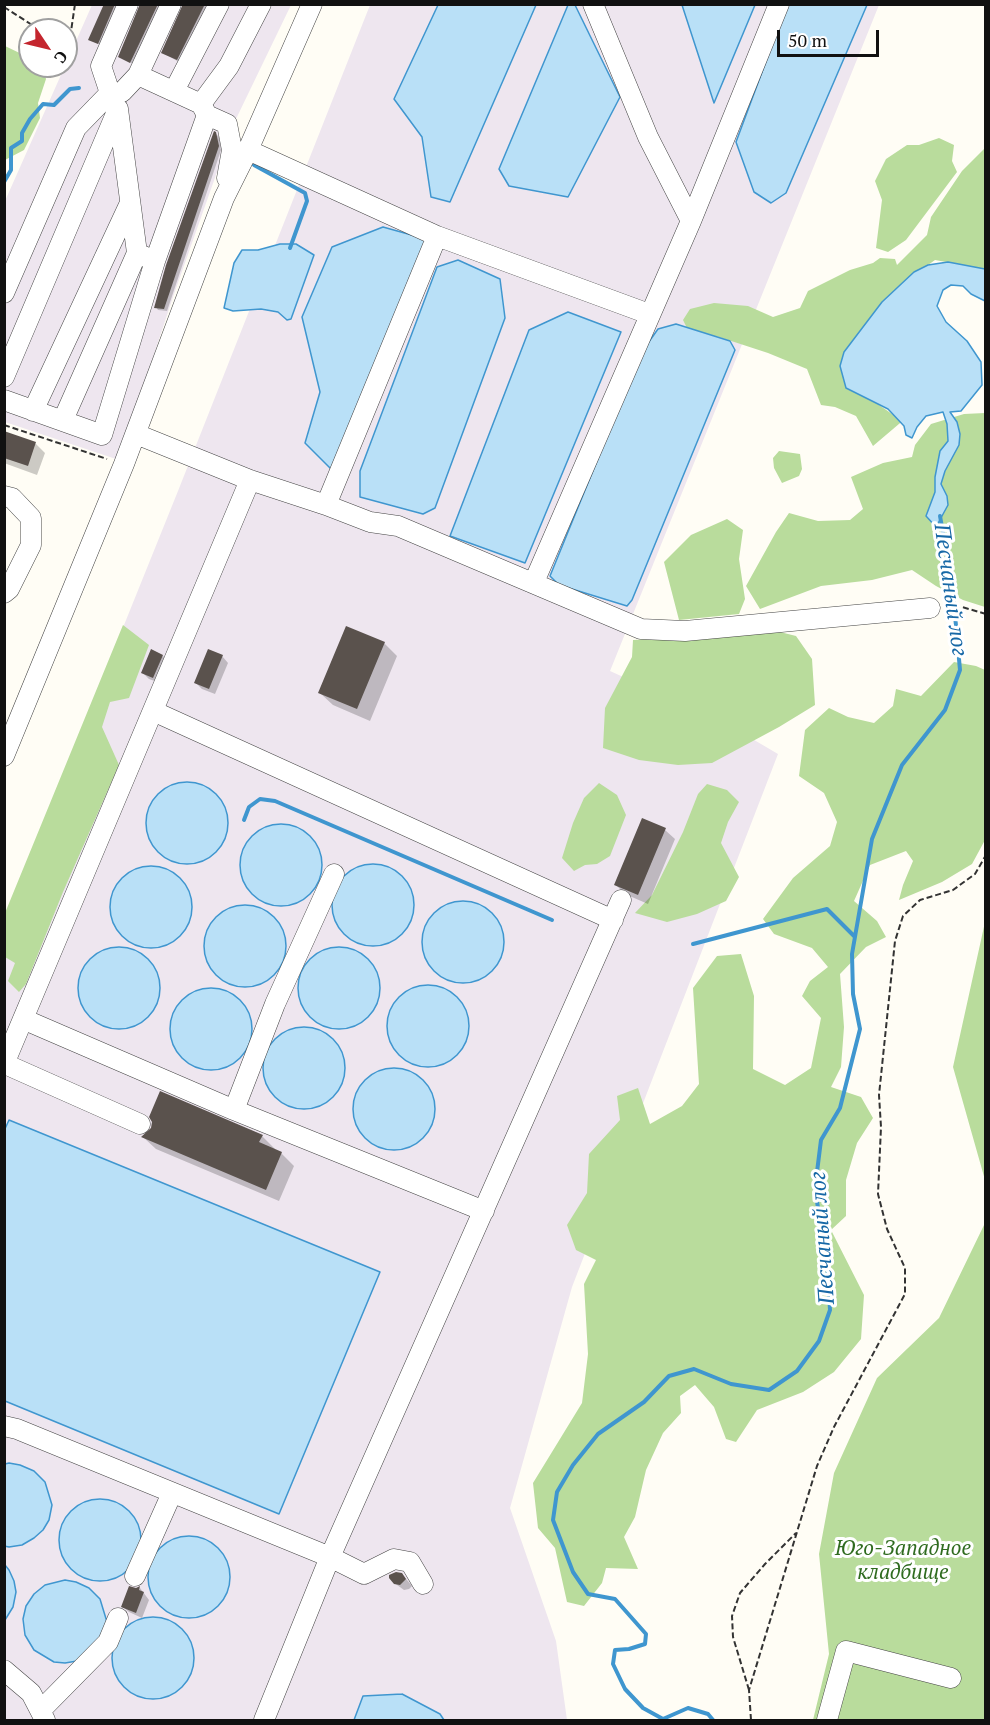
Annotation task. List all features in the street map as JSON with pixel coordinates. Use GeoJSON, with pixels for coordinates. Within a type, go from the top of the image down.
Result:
{"type":"FeatureCollection","features":[{"type":"Feature","properties":{"kind":"street"},"geometry":{"type":"LineString","coordinates":[[4,400],[102,435],[146,257],[130,203],[117,98],[101,66],[128,4]]}},
{"type":"Feature","properties":{"kind":"street"},"geometry":{"type":"LineString","coordinates":[[4,293],[76,128],[117,98],[138,75],[171,4]]}},
{"type":"Feature","properties":{"kind":"street"},"geometry":{"type":"LineString","coordinates":[[174,91],[219,4]]}},
{"type":"Feature","properties":{"kind":"street"},"geometry":{"type":"LineString","coordinates":[[63,420],[146,257],[204,110],[261,4]]}},
{"type":"Feature","properties":{"kind":"street"},"geometry":{"type":"LineString","coordinates":[[4,756],[124,465],[224,198],[248,150],[312,4]]}},
{"type":"Feature","properties":{"kind":"street"},"geometry":{"type":"LineString","coordinates":[[593,4],[648,137],[691,221]]}},
{"type":"Feature","properties":{"kind":"street"},"geometry":{"type":"LineString","coordinates":[[534,582],[691,221],[779,4]]}},
{"type":"Feature","properties":{"kind":"street"},"geometry":{"type":"LineString","coordinates":[[138,75],[174,91],[227,124],[232,150],[224,198]]}},
{"type":"Feature","properties":{"kind":"street"},"geometry":{"type":"LineString","coordinates":[[4,377],[117,98]]}},
{"type":"Feature","properties":{"kind":"street"},"geometry":{"type":"LineString","coordinates":[[248,150],[437,236],[649,314]]}},
{"type":"Feature","properties":{"kind":"street"},"geometry":{"type":"LineString","coordinates":[[33,411],[130,203]]}},
{"type":"Feature","properties":{"kind":"street"},"geometry":{"type":"LineString","coordinates":[[326,505],[437,236]]}},
{"type":"Feature","properties":{"kind":"street"},"geometry":{"type":"LineString","coordinates":[[136,434],[250,480],[370,522],[398,526],[641,629],[685,630],[930,608]]}},
{"type":"Feature","properties":{"kind":"street"},"geometry":{"type":"LineString","coordinates":[[140,1124],[5,1064],[250,480]]}},
{"type":"Feature","properties":{"kind":"street"},"geometry":{"type":"LineString","coordinates":[[4,496],[12,498],[31,518],[31,545],[9,589],[4,593]]}},
{"type":"Feature","properties":{"kind":"street"},"geometry":{"type":"LineString","coordinates":[[153,711],[613,920]]}},
{"type":"Feature","properties":{"kind":"street"},"geometry":{"type":"LineString","coordinates":[[234,1110],[275,1004],[334,874]]}},
{"type":"Feature","properties":{"kind":"street"},"geometry":{"type":"LineString","coordinates":[[264,1720],[330,1557],[621,900]]}},
{"type":"Feature","properties":{"kind":"street"},"geometry":{"type":"LineString","coordinates":[[23,1018],[234,1110],[484,1211]]}},
{"type":"Feature","properties":{"kind":"street"},"geometry":{"type":"LineString","coordinates":[[4,1426],[17,1429],[172,1492],[330,1557],[364,1574],[394,1559],[410,1562],[423,1584]]}},
{"type":"Feature","properties":{"kind":"street"},"geometry":{"type":"LineString","coordinates":[[135,1576],[172,1492]]}},
{"type":"Feature","properties":{"kind":"street"},"geometry":{"type":"LineString","coordinates":[[4,1670],[31,1693],[43,1715],[108,1642],[118,1618]]}},
{"type":"Feature","properties":{"kind":"street"},"geometry":{"type":"LineString","coordinates":[[827,1720],[846,1651],[951,1678]]}},
{"type":"Feature","properties":{"kind":"path"},"geometry":{"type":"LineString","coordinates":[[4,7],[21,18]]}},
{"type":"Feature","properties":{"kind":"path"},"geometry":{"type":"LineString","coordinates":[[4,425],[124,465]]}},
{"type":"Feature","properties":{"kind":"path"},"geometry":{"type":"LineString","coordinates":[[962,607],[986,614]]}},
{"type":"Feature","properties":{"kind":"path"},"geometry":{"type":"LineString","coordinates":[[749,1690],[817,1466],[834,1427],[905,1294],[905,1268],[887,1229],[878,1194],[881,1127],[879,1095],[895,941],[903,916],[920,900],[952,890],[975,874],[986,855]]}},
{"type":"Feature","properties":{"kind":"path"},"geometry":{"type":"LineString","coordinates":[[751,1720],[749,1690],[733,1636],[732,1616],[740,1593],[797,1532]]}},
{"type":"Feature","properties":{"kind":"shaded area"},"geometry":{"type":"Polygon","coordinates":[[[92,5],[291,5],[235,121],[119,460],[5,422],[5,201],[60,78],[78,78],[78,37],[92,5]]]}},
{"type":"Feature","properties":{"kind":"shaded area"},"geometry":{"type":"Polygon","coordinates":[[[370,5],[879,5],[610,671],[727,724],[778,754],[572,1287],[510,1508],[556,1641],[567,1720],[5,1720],[4,923],[370,5]]]}},
{"type":"Feature","properties":{"kind":"green space"},"geometry":{"type":"Polygon","coordinates":[[[5,46],[18,52],[18,78],[46,79],[38,103],[40,118],[24,150],[5,160],[5,46]]]}},
{"type":"Feature","properties":{"kind":"green space"},"geometry":{"type":"Polygon","coordinates":[[[939,138],[954,145],[952,161],[957,172],[906,240],[888,252],[876,248],[882,200],[875,181],[886,159],[907,145],[919,145],[939,138]]]}},
{"type":"Feature","properties":{"kind":"green space"},"geometry":{"type":"Polygon","coordinates":[[[985,148],[985,269],[935,260],[899,286],[879,405],[895,416],[906,418],[873,446],[856,416],[835,407],[821,405],[807,369],[716,336],[701,343],[691,336],[683,320],[690,309],[714,303],[748,306],[773,317],[800,308],[808,291],[850,270],[873,263],[880,258],[895,259],[897,265],[927,235],[931,217],[962,171],[985,148]]]}},
{"type":"Feature","properties":{"kind":"green space"},"geometry":{"type":"Polygon","coordinates":[[[985,413],[985,607],[963,600],[912,570],[872,580],[821,586],[760,609],[746,586],[789,513],[818,521],[850,520],[863,509],[851,477],[883,463],[912,457],[915,445],[931,424],[964,414],[985,413]]]}},
{"type":"Feature","properties":{"kind":"green space"},"geometry":{"type":"Polygon","coordinates":[[[779,451],[800,454],[802,469],[799,476],[782,483],[774,468],[773,458],[779,451]]]}},
{"type":"Feature","properties":{"kind":"green space"},"geometry":{"type":"Polygon","coordinates":[[[727,519],[743,530],[739,559],[745,599],[739,614],[679,620],[664,562],[691,535],[727,519]]]}},
{"type":"Feature","properties":{"kind":"green space"},"geometry":{"type":"Polygon","coordinates":[[[123,625],[149,645],[129,698],[110,702],[102,727],[119,765],[63,892],[26,984],[19,992],[8,981],[15,963],[5,957],[5,913],[123,625]]]}},
{"type":"Feature","properties":{"kind":"green space"},"geometry":{"type":"Polygon","coordinates":[[[780,632],[796,636],[812,659],[815,705],[712,763],[678,765],[639,760],[603,748],[605,708],[632,657],[633,640],[780,632]]]}},
{"type":"Feature","properties":{"kind":"green space"},"geometry":{"type":"Polygon","coordinates":[[[954,662],[985,670],[985,840],[972,864],[942,882],[899,900],[913,861],[906,851],[870,865],[854,901],[877,921],[886,937],[866,947],[840,974],[844,1027],[841,1067],[831,1087],[861,1097],[873,1118],[857,1143],[846,1180],[846,1216],[831,1230],[864,1295],[861,1339],[834,1372],[803,1392],[757,1410],[736,1442],[726,1439],[714,1407],[695,1385],[680,1396],[681,1413],[663,1433],[646,1470],[635,1517],[624,1537],[638,1569],[606,1568],[602,1583],[584,1606],[567,1602],[555,1548],[538,1528],[533,1483],[582,1403],[588,1354],[584,1284],[596,1260],[576,1250],[567,1225],[587,1193],[589,1154],[620,1120],[617,1096],[638,1088],[650,1124],[682,1106],[699,1084],[693,988],[717,956],[741,954],[754,996],[753,1069],[785,1085],[811,1068],[821,1018],[802,996],[810,981],[828,967],[812,948],[774,934],[763,919],[793,878],[830,846],[837,822],[824,793],[799,776],[805,730],[829,708],[848,717],[874,723],[893,706],[896,689],[921,696],[954,662]]]}},
{"type":"Feature","properties":{"kind":"green space"},"geometry":{"type":"Polygon","coordinates":[[[599,783],[617,795],[626,815],[610,856],[597,864],[585,865],[574,871],[562,858],[584,798],[599,783]]]}},
{"type":"Feature","properties":{"kind":"green space"},"geometry":{"type":"Polygon","coordinates":[[[707,784],[727,790],[739,802],[728,822],[721,843],[739,877],[726,901],[697,914],[667,922],[635,913],[652,895],[683,832],[698,794],[707,784]]]}},
{"type":"Feature","properties":{"kind":"green space"},"geometry":{"type":"Polygon","coordinates":[[[985,922],[985,1180],[953,1067],[985,922]]]}},
{"type":"Feature","properties":{"kind":"green space","name":"Юго-Западное кладбище"},"geometry":{"type":"Polygon","coordinates":[[[985,1223],[985,1720],[813,1720],[829,1654],[819,1554],[834,1473],[877,1378],[939,1318],[985,1223]]]}},
{"type":"Feature","properties":{"kind":"water"},"geometry":{"type":"Polygon","coordinates":[[[438,5],[536,5],[450,202],[431,197],[422,137],[394,99],[438,5]]]}},
{"type":"Feature","properties":{"kind":"water"},"geometry":{"type":"Polygon","coordinates":[[[568,5],[575,5],[620,97],[568,197],[509,186],[499,169],[568,5]]]}},
{"type":"Feature","properties":{"kind":"water"},"geometry":{"type":"Polygon","coordinates":[[[682,5],[755,5],[714,103],[682,5]]]}},
{"type":"Feature","properties":{"kind":"water"},"geometry":{"type":"Polygon","coordinates":[[[787,5],[867,5],[786,193],[771,203],[754,192],[736,142],[787,5]]]}},
{"type":"Feature","properties":{"kind":"water"},"geometry":{"type":"Polygon","coordinates":[[[383,227],[426,239],[331,469],[305,443],[320,392],[302,317],[332,247],[383,227]]]}},
{"type":"Feature","properties":{"kind":"water"},"geometry":{"type":"Polygon","coordinates":[[[280,244],[296,244],[314,255],[291,319],[287,320],[278,312],[261,309],[233,311],[224,308],[234,263],[242,250],[258,250],[280,244]]]}},
{"type":"Feature","properties":{"kind":"water"},"geometry":{"type":"Polygon","coordinates":[[[458,260],[500,279],[505,318],[435,508],[423,514],[360,497],[360,471],[437,267],[458,260]]]}},
{"type":"Feature","properties":{"kind":"water"},"geometry":{"type":"Polygon","coordinates":[[[948,262],[985,269],[985,301],[971,294],[963,286],[951,285],[943,290],[937,306],[946,322],[967,341],[981,362],[982,385],[961,411],[950,412],[957,422],[960,434],[959,445],[945,471],[941,484],[947,496],[948,505],[936,527],[926,516],[935,492],[935,477],[940,451],[948,441],[947,424],[943,412],[926,416],[912,438],[906,435],[904,426],[888,409],[846,388],[840,366],[844,352],[882,302],[914,272],[928,265],[948,262]]]}},
{"type":"Feature","properties":{"kind":"water"},"geometry":{"type":"Polygon","coordinates":[[[568,312],[621,332],[525,563],[450,536],[529,330],[568,312]]]}},
{"type":"Feature","properties":{"kind":"water"},"geometry":{"type":"Polygon","coordinates":[[[676,324],[730,341],[735,350],[632,600],[627,606],[559,585],[550,576],[641,353],[658,329],[676,324]]]}},
{"type":"Feature","properties":{"kind":"water"},"geometry":{"type":"Polygon","coordinates":[[[179,782],[195,782],[210,789],[221,800],[228,815],[225,839],[216,852],[195,864],[179,864],[164,857],[153,846],[146,831],[146,815],[153,800],[164,789],[179,782]]]}},
{"type":"Feature","properties":{"kind":"water"},"geometry":{"type":"Polygon","coordinates":[[[273,824],[289,824],[304,831],[315,842],[322,857],[319,881],[310,894],[289,906],[273,906],[258,899],[247,888],[240,873],[240,857],[247,842],[258,831],[273,824]]]}},
{"type":"Feature","properties":{"kind":"water"},"geometry":{"type":"Polygon","coordinates":[[[373,864],[389,867],[402,876],[411,889],[414,905],[411,921],[402,934],[389,943],[373,946],[357,943],[344,934],[335,921],[332,905],[335,889],[344,876],[357,867],[373,864]]]}},
{"type":"Feature","properties":{"kind":"water"},"geometry":{"type":"Polygon","coordinates":[[[143,866],[159,866],[174,873],[185,884],[192,899],[189,923],[180,936],[159,948],[143,948],[128,941],[117,930],[110,915],[110,899],[117,884],[128,873],[143,866]]]}},
{"type":"Feature","properties":{"kind":"water"},"geometry":{"type":"Polygon","coordinates":[[[455,901],[471,901],[486,908],[497,919],[504,934],[501,958],[492,971],[471,983],[455,983],[440,976],[429,965],[422,950],[422,934],[429,919],[440,908],[455,901]]]}},
{"type":"Feature","properties":{"kind":"water"},"geometry":{"type":"Polygon","coordinates":[[[237,905],[253,905],[268,912],[279,923],[286,938],[283,962],[274,975],[253,987],[237,987],[222,980],[211,969],[204,954],[204,938],[211,923],[222,912],[237,905]]]}},
{"type":"Feature","properties":{"kind":"water"},"geometry":{"type":"Polygon","coordinates":[[[111,947],[127,947],[142,954],[153,965],[160,980],[157,1004],[148,1017],[127,1029],[111,1029],[96,1022],[85,1011],[78,996],[78,980],[85,965],[96,954],[111,947]]]}},
{"type":"Feature","properties":{"kind":"water"},"geometry":{"type":"Polygon","coordinates":[[[331,947],[347,947],[362,954],[373,965],[380,980],[377,1004],[368,1017],[347,1029],[331,1029],[316,1022],[305,1011],[298,996],[298,980],[305,965],[316,954],[331,947]]]}},
{"type":"Feature","properties":{"kind":"water"},"geometry":{"type":"Polygon","coordinates":[[[420,985],[436,985],[451,992],[462,1003],[469,1018],[466,1042],[457,1055],[436,1067],[420,1067],[405,1060],[394,1049],[387,1034],[387,1018],[394,1003],[405,992],[420,985]]]}},
{"type":"Feature","properties":{"kind":"water"},"geometry":{"type":"Polygon","coordinates":[[[203,988],[219,988],[234,995],[245,1006],[252,1021],[249,1045],[240,1058],[219,1070],[203,1070],[188,1063],[177,1052],[170,1037],[170,1021],[177,1006],[188,995],[203,988]]]}},
{"type":"Feature","properties":{"kind":"water"},"geometry":{"type":"Polygon","coordinates":[[[296,1027],[312,1027],[327,1034],[338,1045],[345,1060],[342,1084],[333,1097],[312,1109],[296,1109],[281,1102],[270,1091],[263,1076],[263,1060],[270,1045],[281,1034],[296,1027]]]}},
{"type":"Feature","properties":{"kind":"water"},"geometry":{"type":"Polygon","coordinates":[[[386,1068],[402,1068],[417,1075],[428,1086],[435,1101],[432,1125],[423,1138],[402,1150],[386,1150],[371,1143],[360,1132],[353,1117],[353,1101],[360,1086],[371,1075],[386,1068]]]}},
{"type":"Feature","properties":{"kind":"water"},"geometry":{"type":"Polygon","coordinates":[[[9,1120],[380,1272],[279,1514],[5,1401],[4,1131],[9,1120]]]}},
{"type":"Feature","properties":{"kind":"water"},"geometry":{"type":"Polygon","coordinates":[[[9,1463],[34,1471],[45,1482],[52,1505],[49,1520],[43,1530],[22,1545],[9,1547],[4,1546],[5,1464],[9,1463]]]}},
{"type":"Feature","properties":{"kind":"water"},"geometry":{"type":"Polygon","coordinates":[[[92,1499],[108,1499],[123,1506],[134,1517],[141,1532],[138,1556],[129,1569],[108,1581],[92,1581],[77,1574],[66,1563],[59,1548],[59,1532],[66,1517],[77,1506],[92,1499]]]}},
{"type":"Feature","properties":{"kind":"water"},"geometry":{"type":"Polygon","coordinates":[[[189,1536],[205,1539],[218,1548],[227,1561],[230,1577],[227,1593],[218,1606],[205,1615],[189,1618],[173,1615],[160,1606],[151,1593],[148,1577],[151,1561],[160,1548],[173,1539],[189,1536]]]}},
{"type":"Feature","properties":{"kind":"water"},"geometry":{"type":"Polygon","coordinates":[[[5,1565],[14,1581],[16,1592],[13,1607],[5,1620],[5,1565]]]}},
{"type":"Feature","properties":{"kind":"water"},"geometry":{"type":"Polygon","coordinates":[[[65,1580],[89,1588],[100,1599],[107,1622],[104,1637],[77,1661],[65,1663],[54,1662],[34,1650],[25,1635],[23,1619],[26,1606],[34,1594],[45,1585],[65,1580]]]}},
{"type":"Feature","properties":{"kind":"water"},"geometry":{"type":"Polygon","coordinates":[[[145,1617],[161,1617],[176,1624],[187,1635],[194,1650],[191,1674],[182,1687],[161,1699],[145,1699],[130,1692],[119,1681],[112,1666],[112,1650],[119,1635],[130,1624],[145,1617]]]}},
{"type":"Feature","properties":{"kind":"water"},"geometry":{"type":"Polygon","coordinates":[[[402,1694],[440,1714],[444,1720],[354,1720],[363,1696],[402,1694]]]}},
{"type":"Feature","properties":{"kind":"building"},"geometry":{"type":"Polygon","coordinates":[[[104,4],[115,4],[98,44],[88,40],[104,4]]]}},
{"type":"Feature","properties":{"kind":"building"},"geometry":{"type":"Polygon","coordinates":[[[140,4],[158,4],[130,63],[118,57],[140,4]]]}},
{"type":"Feature","properties":{"kind":"building"},"geometry":{"type":"Polygon","coordinates":[[[183,4],[205,4],[177,60],[161,53],[183,4]]]}},
{"type":"Feature","properties":{"kind":"building"},"geometry":{"type":"Polygon","coordinates":[[[214,131],[219,146],[164,309],[154,308],[166,265],[214,131]]]}},
{"type":"Feature","properties":{"kind":"building"},"geometry":{"type":"Polygon","coordinates":[[[4,431],[36,442],[28,466],[4,458],[4,431]]]}},
{"type":"Feature","properties":{"kind":"building"},"geometry":{"type":"Polygon","coordinates":[[[346,626],[385,642],[357,709],[318,693],[346,626]]]}},
{"type":"Feature","properties":{"kind":"building"},"geometry":{"type":"Polygon","coordinates":[[[151,649],[163,655],[153,678],[141,673],[151,649]]]}},
{"type":"Feature","properties":{"kind":"building"},"geometry":{"type":"Polygon","coordinates":[[[208,649],[223,655],[209,689],[194,683],[208,649]]]}},
{"type":"Feature","properties":{"kind":"building"},"geometry":{"type":"Polygon","coordinates":[[[642,818],[666,828],[638,895],[614,885],[642,818]]]}},
{"type":"Feature","properties":{"kind":"building"},"geometry":{"type":"Polygon","coordinates":[[[160,1091],[263,1135],[259,1142],[282,1152],[266,1190],[141,1137],[151,1128],[152,1122],[149,1117],[160,1091]]]}},
{"type":"Feature","properties":{"kind":"building"},"geometry":{"type":"Polygon","coordinates":[[[396,1572],[402,1573],[406,1579],[400,1585],[394,1584],[389,1578],[389,1575],[396,1572]]]}},
{"type":"Feature","properties":{"kind":"building"},"geometry":{"type":"Polygon","coordinates":[[[129,1586],[136,1588],[140,1586],[139,1590],[144,1592],[136,1613],[121,1607],[129,1586]]]}},
{"type":"Feature","properties":{"kind":"waterway"},"geometry":{"type":"LineString","coordinates":[[4,182],[11,170],[11,148],[22,141],[22,133],[30,119],[43,104],[54,105],[70,89],[79,88]]}},
{"type":"Feature","properties":{"kind":"waterway"},"geometry":{"type":"LineString","coordinates":[[254,165],[305,193],[307,201],[290,248]]}},
{"type":"Feature","properties":{"kind":"waterway","name":"Песчаный лог"},"geometry":{"type":"LineString","coordinates":[[713,1720],[708,1714],[688,1708],[663,1719],[643,1708],[625,1689],[613,1664],[615,1650],[645,1644],[646,1634],[615,1599],[588,1594],[573,1572],[553,1520],[557,1492],[573,1465],[598,1434],[644,1402],[669,1376],[694,1369],[731,1384],[769,1390],[797,1371],[819,1341],[830,1310],[828,1275],[815,1188],[821,1140],[840,1108],[860,1029],[853,994],[852,954],[872,839],[902,765],[945,710],[960,670],[952,582],[940,516]]}},
{"type":"Feature","properties":{"kind":"waterway"},"geometry":{"type":"LineString","coordinates":[[244,820],[249,807],[260,799],[275,801],[552,920]]}},
{"type":"Feature","properties":{"kind":"waterway"},"geometry":{"type":"LineString","coordinates":[[693,944],[827,909],[855,937]]}}]}
